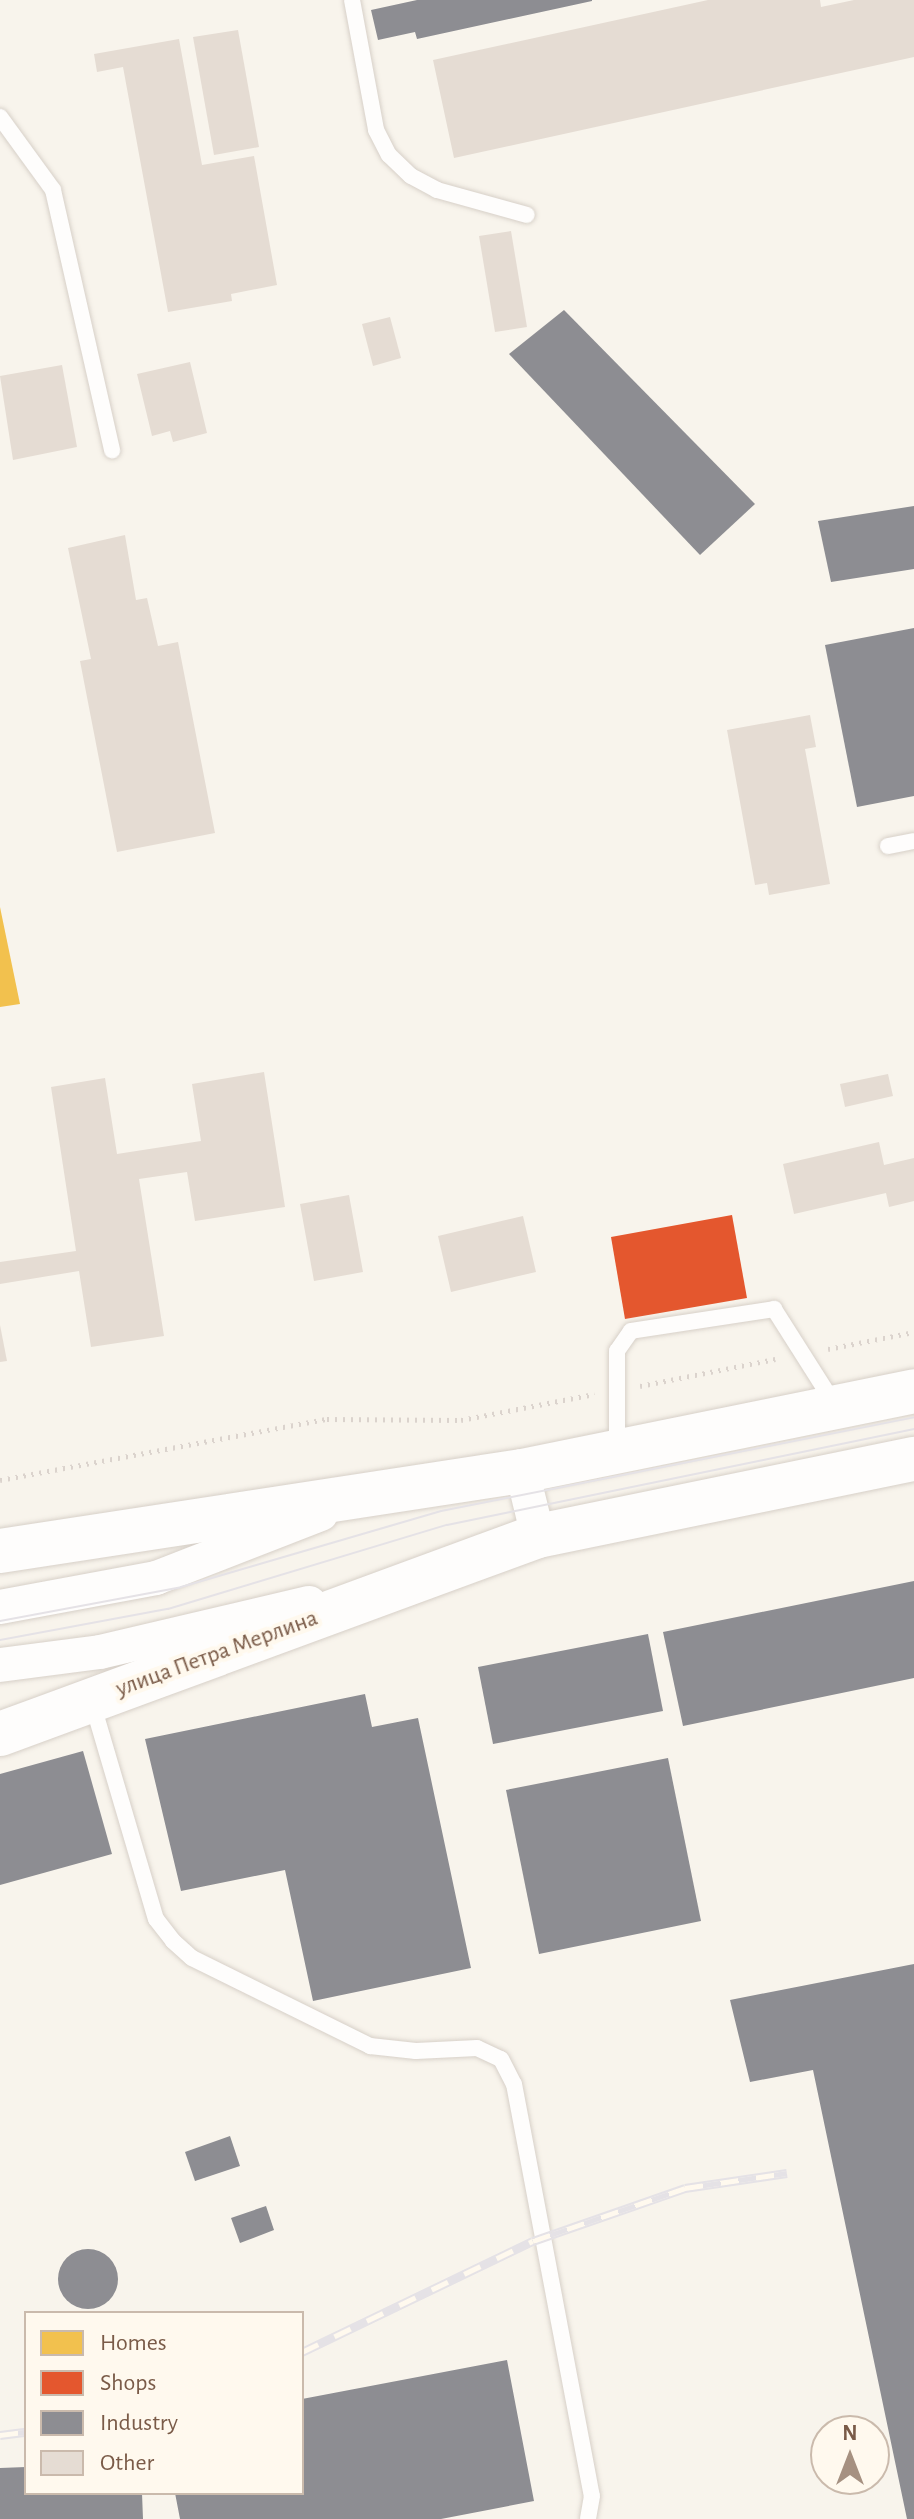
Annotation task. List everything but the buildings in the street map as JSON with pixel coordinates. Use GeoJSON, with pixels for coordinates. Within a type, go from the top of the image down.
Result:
{"type":"FeatureCollection","features":[{"type":"Feature","properties":{"kind":"main road"},"geometry":{"type":"LineString","coordinates":[[0,1551],[522,1471],[914,1391]]}},
{"type":"Feature","properties":{"kind":"main road","name":"улица Петра Мерлина"},"geometry":{"type":"LineString","coordinates":[[0,1734],[538,1536],[914,1459]]}},
{"type":"Feature","properties":{"kind":"street"},"geometry":{"type":"LineString","coordinates":[[522,1471],[538,1536]]}},
{"type":"Feature","properties":{"kind":"street"},"geometry":{"type":"LineString","coordinates":[[0,1607],[156,1578],[379,1492]]}},
{"type":"Feature","properties":{"kind":"street","name":"улица Петра Мерлина"},"geometry":{"type":"LineString","coordinates":[[0,1665],[100,1652],[433,1574]]}},
{"type":"Feature","properties":{"kind":"lane"},"geometry":{"type":"LineString","coordinates":[[352,0],[369,100],[389,155],[411,176],[437,190],[527,215]]}},
{"type":"Feature","properties":{"kind":"lane"},"geometry":{"type":"LineString","coordinates":[[0,117],[53,190],[112,450]]}},
{"type":"Feature","properties":{"kind":"lane"},"geometry":{"type":"LineString","coordinates":[[888,846],[914,841]]}},
{"type":"Feature","properties":{"kind":"lane"},"geometry":{"type":"LineString","coordinates":[[617,1451],[617,1351],[631,1331],[764,1307],[782,1316],[836,1406]]}},
{"type":"Feature","properties":{"kind":"lane"},"geometry":{"type":"LineString","coordinates":[[91,1700],[156,1919],[173,1941],[192,1958],[370,2046],[416,2051],[477,2048],[501,2059],[514,2084],[592,2496],[588,2519]]}},
{"type":"Feature","properties":{"kind":"path"},"geometry":{"type":"LineString","coordinates":[[0,1480],[327,1419],[461,1420],[914,1332]]}},
{"type":"Feature","properties":{"kind":"tram line"},"geometry":{"type":"LineString","coordinates":[[0,1621],[181,1587],[441,1511],[914,1417]]}},
{"type":"Feature","properties":{"kind":"tram line"},"geometry":{"type":"LineString","coordinates":[[0,1640],[168,1609],[447,1525],[914,1429]]}},
{"type":"Feature","properties":{"kind":"railway"},"geometry":{"type":"LineString","coordinates":[[304,2351],[533,2241],[685,2188],[787,2173]]}},
{"type":"Feature","properties":{"kind":"railway"},"geometry":{"type":"LineString","coordinates":[[0,2435],[24,2432]]}}]}
